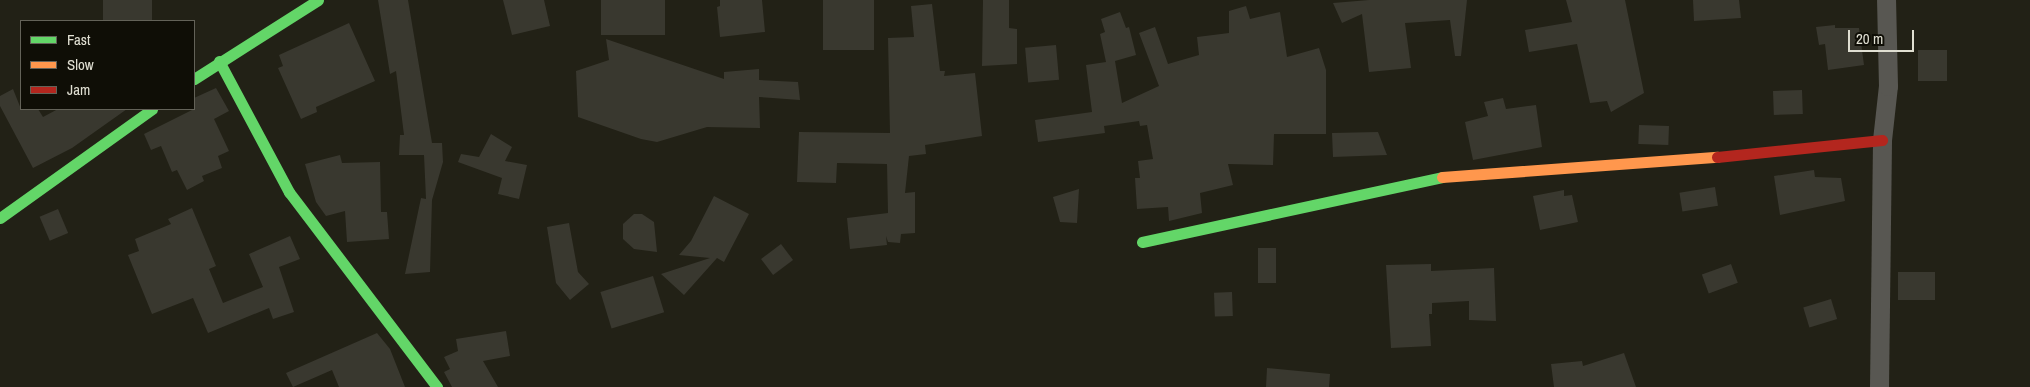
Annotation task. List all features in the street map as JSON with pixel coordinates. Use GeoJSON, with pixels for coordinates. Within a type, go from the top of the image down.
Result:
{"type":"FeatureCollection","features":[{"type":"Feature","properties":{"kind":"street"},"geometry":{"type":"LineString","coordinates":[[195,78],[219,60],[318,0]]}},
{"type":"Feature","properties":{"kind":"street"},"geometry":{"type":"LineString","coordinates":[[1879,387],[1882,140],[1888,86],[1886,0]]}},
{"type":"Feature","properties":{"kind":"street"},"geometry":{"type":"LineString","coordinates":[[219,60],[289,192],[437,387]]}},
{"type":"Feature","properties":{"kind":"street"},"geometry":{"type":"LineString","coordinates":[[0,218],[151,110]]}},
{"type":"Feature","properties":{"kind":"street"},"geometry":{"type":"LineString","coordinates":[[1142,242],[1435,177],[1654,164],[1882,140]]}},
{"type":"Feature","properties":{"kind":"building"},"geometry":{"type":"Polygon","coordinates":[[[103,0],[152,0],[152,20],[103,20],[103,0]]]}},
{"type":"Feature","properties":{"kind":"building"},"geometry":{"type":"Polygon","coordinates":[[[378,0],[408,0],[432,143],[442,143],[443,162],[432,200],[430,272],[405,274],[421,198],[426,199],[424,155],[399,155],[400,135],[404,135],[396,71],[390,74],[378,0]]]}},
{"type":"Feature","properties":{"kind":"building"},"geometry":{"type":"Polygon","coordinates":[[[503,0],[544,0],[550,26],[512,35],[503,0]]]}},
{"type":"Feature","properties":{"kind":"building"},"geometry":{"type":"Polygon","coordinates":[[[601,0],[665,0],[665,35],[601,35],[601,0]]]}},
{"type":"Feature","properties":{"kind":"building"},"geometry":{"type":"Polygon","coordinates":[[[720,0],[762,0],[765,32],[720,37],[717,7],[720,6],[720,0]]]}},
{"type":"Feature","properties":{"kind":"building"},"geometry":{"type":"Polygon","coordinates":[[[823,0],[874,0],[874,50],[823,50],[823,0]]]}},
{"type":"Feature","properties":{"kind":"building"},"geometry":{"type":"Polygon","coordinates":[[[983,0],[1009,0],[1009,28],[1017,29],[1017,64],[982,66],[983,0]]]}},
{"type":"Feature","properties":{"kind":"building"},"geometry":{"type":"Polygon","coordinates":[[[1369,0],[1467,0],[1461,56],[1455,56],[1450,20],[1405,23],[1411,68],[1369,72],[1362,14],[1342,23],[1333,3],[1369,0]]]}},
{"type":"Feature","properties":{"kind":"building"},"geometry":{"type":"Polygon","coordinates":[[[1566,0],[1625,0],[1644,93],[1611,112],[1607,101],[1590,103],[1577,44],[1529,52],[1525,30],[1572,22],[1566,0]]]}},
{"type":"Feature","properties":{"kind":"building"},"geometry":{"type":"Polygon","coordinates":[[[1693,0],[1739,0],[1741,18],[1694,21],[1693,0]]]}},
{"type":"Feature","properties":{"kind":"building"},"geometry":{"type":"Polygon","coordinates":[[[932,4],[940,71],[945,71],[944,76],[975,73],[982,136],[925,145],[926,154],[909,156],[905,193],[915,192],[915,233],[901,234],[900,243],[888,242],[886,236],[887,245],[850,249],[847,218],[888,213],[887,164],[837,163],[836,183],[797,182],[799,132],[890,133],[888,38],[914,37],[911,6],[932,4]]]}},
{"type":"Feature","properties":{"kind":"building"},"geometry":{"type":"Polygon","coordinates":[[[1246,6],[1250,19],[1280,12],[1287,57],[1319,48],[1326,70],[1326,134],[1274,134],[1273,165],[1228,164],[1233,185],[1200,193],[1202,213],[1169,221],[1168,207],[1137,209],[1135,178],[1140,178],[1138,161],[1153,159],[1147,125],[1140,126],[1139,121],[1104,126],[1105,133],[1038,142],[1035,120],[1092,112],[1086,65],[1106,62],[1100,34],[1105,32],[1101,19],[1120,12],[1126,28],[1129,27],[1136,55],[1115,61],[1122,103],[1159,86],[1139,33],[1155,27],[1168,64],[1199,55],[1197,37],[1229,33],[1229,11],[1246,6]]]}},
{"type":"Feature","properties":{"kind":"building"},"geometry":{"type":"Polygon","coordinates":[[[349,23],[375,81],[316,107],[317,112],[301,119],[278,68],[283,66],[279,55],[349,23]]]}},
{"type":"Feature","properties":{"kind":"building"},"geometry":{"type":"Polygon","coordinates":[[[1835,25],[1835,28],[1859,28],[1864,65],[1828,70],[1825,44],[1819,45],[1816,27],[1835,25]]]}},
{"type":"Feature","properties":{"kind":"building"},"geometry":{"type":"Polygon","coordinates":[[[606,39],[724,79],[724,72],[759,69],[759,80],[798,82],[800,100],[759,97],[760,128],[707,127],[657,142],[641,139],[578,117],[576,71],[609,60],[606,39]]]}},
{"type":"Feature","properties":{"kind":"building"},"geometry":{"type":"Polygon","coordinates":[[[1056,45],[1059,80],[1028,83],[1025,48],[1056,45]]]}},
{"type":"Feature","properties":{"kind":"building"},"geometry":{"type":"Polygon","coordinates":[[[1918,50],[1947,50],[1947,81],[1918,81],[1918,50]]]}},
{"type":"Feature","properties":{"kind":"building"},"geometry":{"type":"Polygon","coordinates":[[[216,88],[229,111],[214,119],[229,151],[218,156],[222,168],[202,176],[204,181],[187,190],[177,170],[172,172],[161,146],[151,150],[144,134],[195,110],[195,98],[216,88]]]}},
{"type":"Feature","properties":{"kind":"building"},"geometry":{"type":"Polygon","coordinates":[[[13,89],[20,110],[39,110],[43,117],[56,110],[126,110],[72,148],[33,168],[0,106],[0,96],[13,89]]]}},
{"type":"Feature","properties":{"kind":"building"},"geometry":{"type":"Polygon","coordinates":[[[1802,90],[1803,114],[1774,115],[1773,91],[1802,90]]]}},
{"type":"Feature","properties":{"kind":"building"},"geometry":{"type":"Polygon","coordinates":[[[1503,98],[1506,109],[1536,105],[1542,147],[1473,160],[1465,122],[1488,116],[1484,102],[1503,98]]]}},
{"type":"Feature","properties":{"kind":"building"},"geometry":{"type":"Polygon","coordinates":[[[1639,125],[1669,126],[1668,145],[1638,144],[1639,125]]]}},
{"type":"Feature","properties":{"kind":"building"},"geometry":{"type":"Polygon","coordinates":[[[1378,132],[1387,155],[1333,157],[1332,133],[1378,132]]]}},
{"type":"Feature","properties":{"kind":"building"},"geometry":{"type":"Polygon","coordinates":[[[491,134],[512,147],[505,161],[527,165],[519,199],[498,194],[502,178],[458,162],[461,154],[479,157],[491,134]]]}},
{"type":"Feature","properties":{"kind":"building"},"geometry":{"type":"Polygon","coordinates":[[[340,155],[342,163],[380,162],[381,212],[387,212],[389,239],[347,242],[345,211],[326,216],[316,202],[305,164],[340,155]]]}},
{"type":"Feature","properties":{"kind":"building"},"geometry":{"type":"Polygon","coordinates":[[[1814,170],[1815,177],[1841,178],[1845,201],[1780,215],[1774,176],[1814,170]]]}},
{"type":"Feature","properties":{"kind":"building"},"geometry":{"type":"Polygon","coordinates":[[[1715,187],[1718,206],[1682,211],[1679,193],[1715,187]]]}},
{"type":"Feature","properties":{"kind":"building"},"geometry":{"type":"Polygon","coordinates":[[[1079,189],[1077,223],[1060,222],[1053,197],[1079,189]]]}},
{"type":"Feature","properties":{"kind":"building"},"geometry":{"type":"Polygon","coordinates":[[[1564,190],[1564,196],[1572,195],[1578,222],[1540,230],[1533,196],[1564,190]]]}},
{"type":"Feature","properties":{"kind":"building"},"geometry":{"type":"Polygon","coordinates":[[[714,196],[749,214],[724,262],[717,258],[684,295],[661,274],[710,258],[679,255],[691,241],[714,196]]]}},
{"type":"Feature","properties":{"kind":"building"},"geometry":{"type":"Polygon","coordinates":[[[192,208],[216,266],[209,269],[223,303],[263,287],[249,254],[290,236],[300,259],[279,267],[294,312],[273,319],[269,308],[208,333],[193,298],[152,314],[128,255],[139,251],[135,239],[171,224],[168,219],[192,208]]]}},
{"type":"Feature","properties":{"kind":"building"},"geometry":{"type":"Polygon","coordinates":[[[58,209],[68,233],[50,241],[40,217],[58,209]]]}},
{"type":"Feature","properties":{"kind":"building"},"geometry":{"type":"Polygon","coordinates":[[[634,214],[642,214],[654,222],[657,252],[634,249],[623,239],[623,224],[634,214]]]}},
{"type":"Feature","properties":{"kind":"building"},"geometry":{"type":"Polygon","coordinates":[[[569,223],[578,272],[589,284],[570,300],[556,283],[547,227],[569,223]]]}},
{"type":"Feature","properties":{"kind":"building"},"geometry":{"type":"Polygon","coordinates":[[[781,244],[793,260],[773,275],[761,259],[781,244]]]}},
{"type":"Feature","properties":{"kind":"building"},"geometry":{"type":"Polygon","coordinates":[[[1258,248],[1276,248],[1276,283],[1258,283],[1258,248]]]}},
{"type":"Feature","properties":{"kind":"building"},"geometry":{"type":"Polygon","coordinates":[[[1431,264],[1431,271],[1494,268],[1496,321],[1469,320],[1469,301],[1432,303],[1432,314],[1429,314],[1431,346],[1391,348],[1386,265],[1431,264]]]}},
{"type":"Feature","properties":{"kind":"building"},"geometry":{"type":"Polygon","coordinates":[[[1731,264],[1738,283],[1709,293],[1702,275],[1731,264]]]}},
{"type":"Feature","properties":{"kind":"building"},"geometry":{"type":"Polygon","coordinates":[[[1898,272],[1935,272],[1935,300],[1898,300],[1898,272]]]}},
{"type":"Feature","properties":{"kind":"building"},"geometry":{"type":"Polygon","coordinates":[[[653,276],[664,312],[612,328],[600,292],[653,276]]]}},
{"type":"Feature","properties":{"kind":"building"},"geometry":{"type":"Polygon","coordinates":[[[1232,292],[1233,316],[1215,317],[1214,293],[1232,292]]]}},
{"type":"Feature","properties":{"kind":"building"},"geometry":{"type":"Polygon","coordinates":[[[1831,299],[1837,319],[1809,328],[1803,307],[1831,299]]]}},
{"type":"Feature","properties":{"kind":"building"},"geometry":{"type":"Polygon","coordinates":[[[506,331],[510,356],[483,361],[498,387],[452,387],[444,372],[450,369],[444,357],[458,351],[456,339],[506,331]]]}},
{"type":"Feature","properties":{"kind":"building"},"geometry":{"type":"Polygon","coordinates":[[[377,333],[390,349],[405,387],[339,387],[332,370],[293,387],[286,373],[377,333]]]}},
{"type":"Feature","properties":{"kind":"building"},"geometry":{"type":"Polygon","coordinates":[[[1624,353],[1636,387],[1554,387],[1551,364],[1582,361],[1583,366],[1624,353]]]}},
{"type":"Feature","properties":{"kind":"building"},"geometry":{"type":"Polygon","coordinates":[[[1267,368],[1330,374],[1329,387],[1266,387],[1267,368]]]}},
{"type":"Feature","properties":{"kind":"traffic: fast"},"geometry":{"type":"LineString","coordinates":[[195,78],[318,0]]}},
{"type":"Feature","properties":{"kind":"traffic: fast"},"geometry":{"type":"LineString","coordinates":[[219,61],[289,192],[437,387]]}},
{"type":"Feature","properties":{"kind":"traffic: fast"},"geometry":{"type":"LineString","coordinates":[[0,218],[151,110]]}},
{"type":"Feature","properties":{"kind":"traffic: fast"},"geometry":{"type":"LineString","coordinates":[[1142,242],[1442,177]]}},
{"type":"Feature","properties":{"kind":"traffic: slow"},"geometry":{"type":"LineString","coordinates":[[1442,177],[1717,157]]}},
{"type":"Feature","properties":{"kind":"traffic: jam"},"geometry":{"type":"LineString","coordinates":[[1717,157],[1882,140]]}}]}
